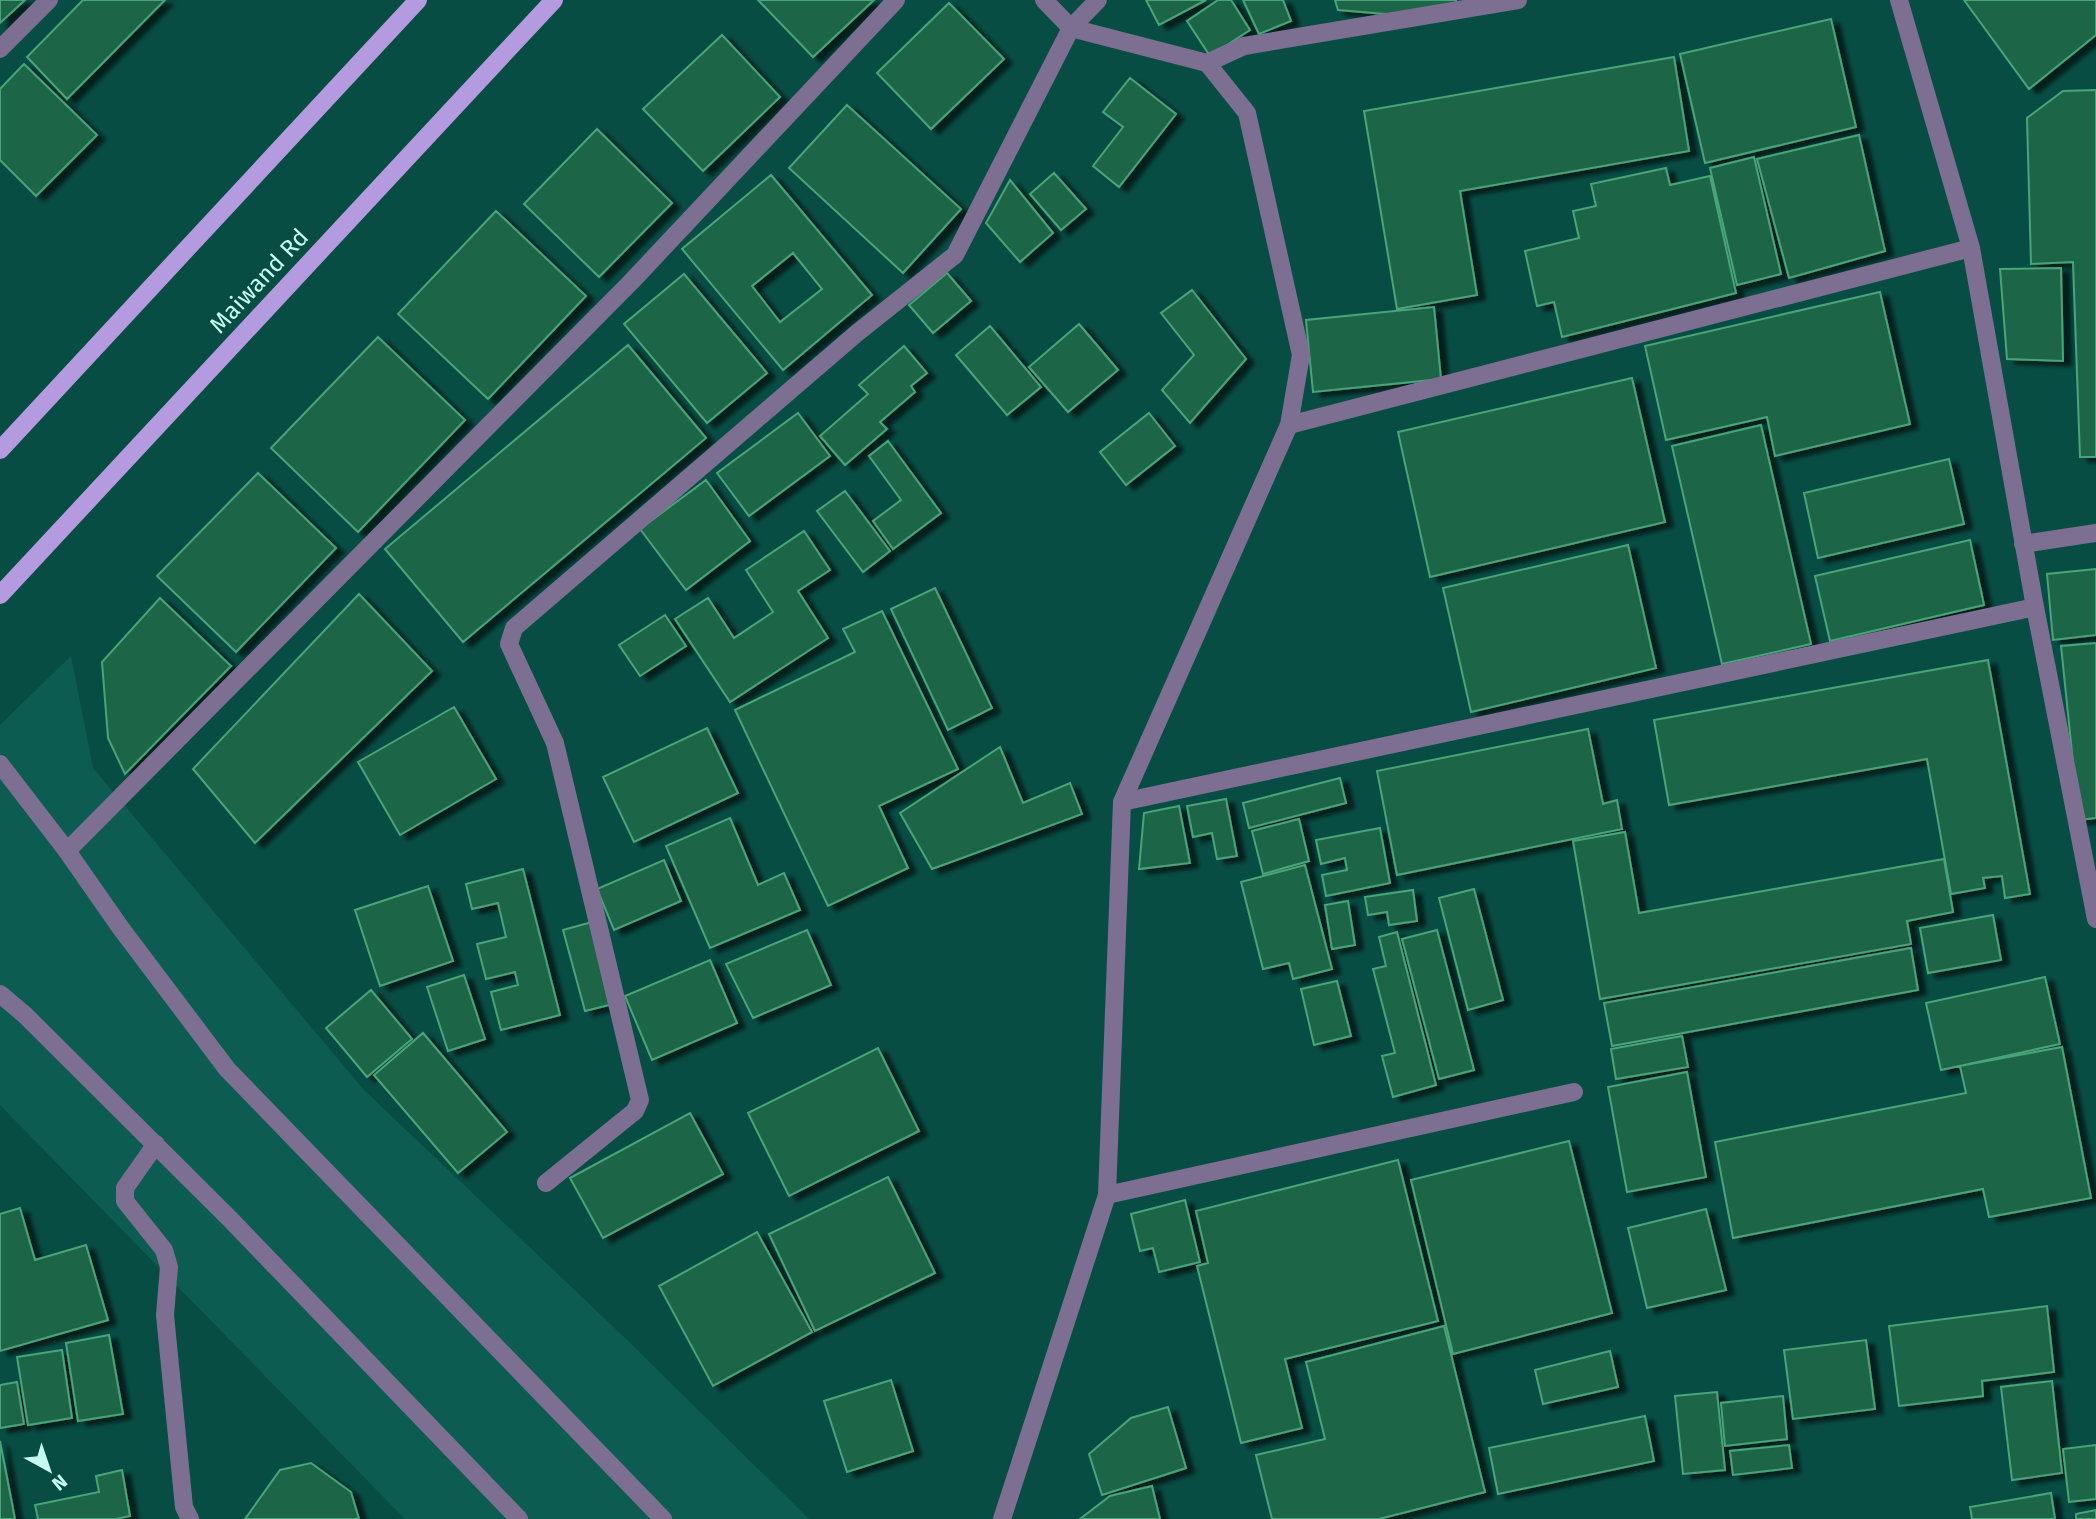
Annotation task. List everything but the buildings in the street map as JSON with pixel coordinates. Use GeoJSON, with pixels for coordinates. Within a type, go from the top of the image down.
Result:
{"type":"FeatureCollection","features":[{"type":"Feature","properties":{"kind":"main road"},"geometry":{"type":"LineString","coordinates":[[0,450],[418,0]]}},
{"type":"Feature","properties":{"kind":"main road","name":"Maiwand Rd"},"geometry":{"type":"LineString","coordinates":[[0,595],[554,0]]}},
{"type":"Feature","properties":{"kind":"street"},"geometry":{"type":"LineString","coordinates":[[0,49],[48,0]]}},
{"type":"Feature","properties":{"kind":"street"},"geometry":{"type":"LineString","coordinates":[[67,851],[631,282],[896,0]]}},
{"type":"Feature","properties":{"kind":"street"},"geometry":{"type":"LineString","coordinates":[[1044,0],[1071,28],[1207,62],[1244,46],[1518,0]]}},
{"type":"Feature","properties":{"kind":"street"},"geometry":{"type":"LineString","coordinates":[[546,1183],[635,1111],[640,1100],[555,743],[509,645],[514,628],[857,333],[955,255],[1071,28],[1098,0]]}},
{"type":"Feature","properties":{"kind":"street"},"geometry":{"type":"LineString","coordinates":[[1899,0],[1971,248],[2023,544],[2096,919]]}},
{"type":"Feature","properties":{"kind":"street"},"geometry":{"type":"LineString","coordinates":[[1002,1519],[1107,1195],[1122,802],[1289,425],[1301,355],[1247,113],[1207,62]]}},
{"type":"Feature","properties":{"kind":"street"},"geometry":{"type":"LineString","coordinates":[[1289,425],[1971,248]]}},
{"type":"Feature","properties":{"kind":"street"},"geometry":{"type":"LineString","coordinates":[[2023,544],[2096,533]]}},
{"type":"Feature","properties":{"kind":"street"},"geometry":{"type":"LineString","coordinates":[[1122,802],[2035,607]]}},
{"type":"Feature","properties":{"kind":"street"},"geometry":{"type":"LineString","coordinates":[[0,764],[227,1069],[663,1519]]}},
{"type":"Feature","properties":{"kind":"street"},"geometry":{"type":"LineString","coordinates":[[0,994],[25,1015],[156,1144],[519,1519]]}},
{"type":"Feature","properties":{"kind":"street"},"geometry":{"type":"LineString","coordinates":[[1107,1195],[1574,1092]]}},
{"type":"Feature","properties":{"kind":"street"},"geometry":{"type":"LineString","coordinates":[[156,1144],[125,1188],[125,1201],[164,1250],[169,1267],[164,1315],[184,1507],[190,1519]]}},
{"type":"Feature","properties":{"kind":"shaded area"},"geometry":{"type":"Polygon","coordinates":[[[71,656],[93,768],[364,1090],[623,1336],[809,1519],[405,1519],[0,1105],[0,725],[71,656]]]}}]}
